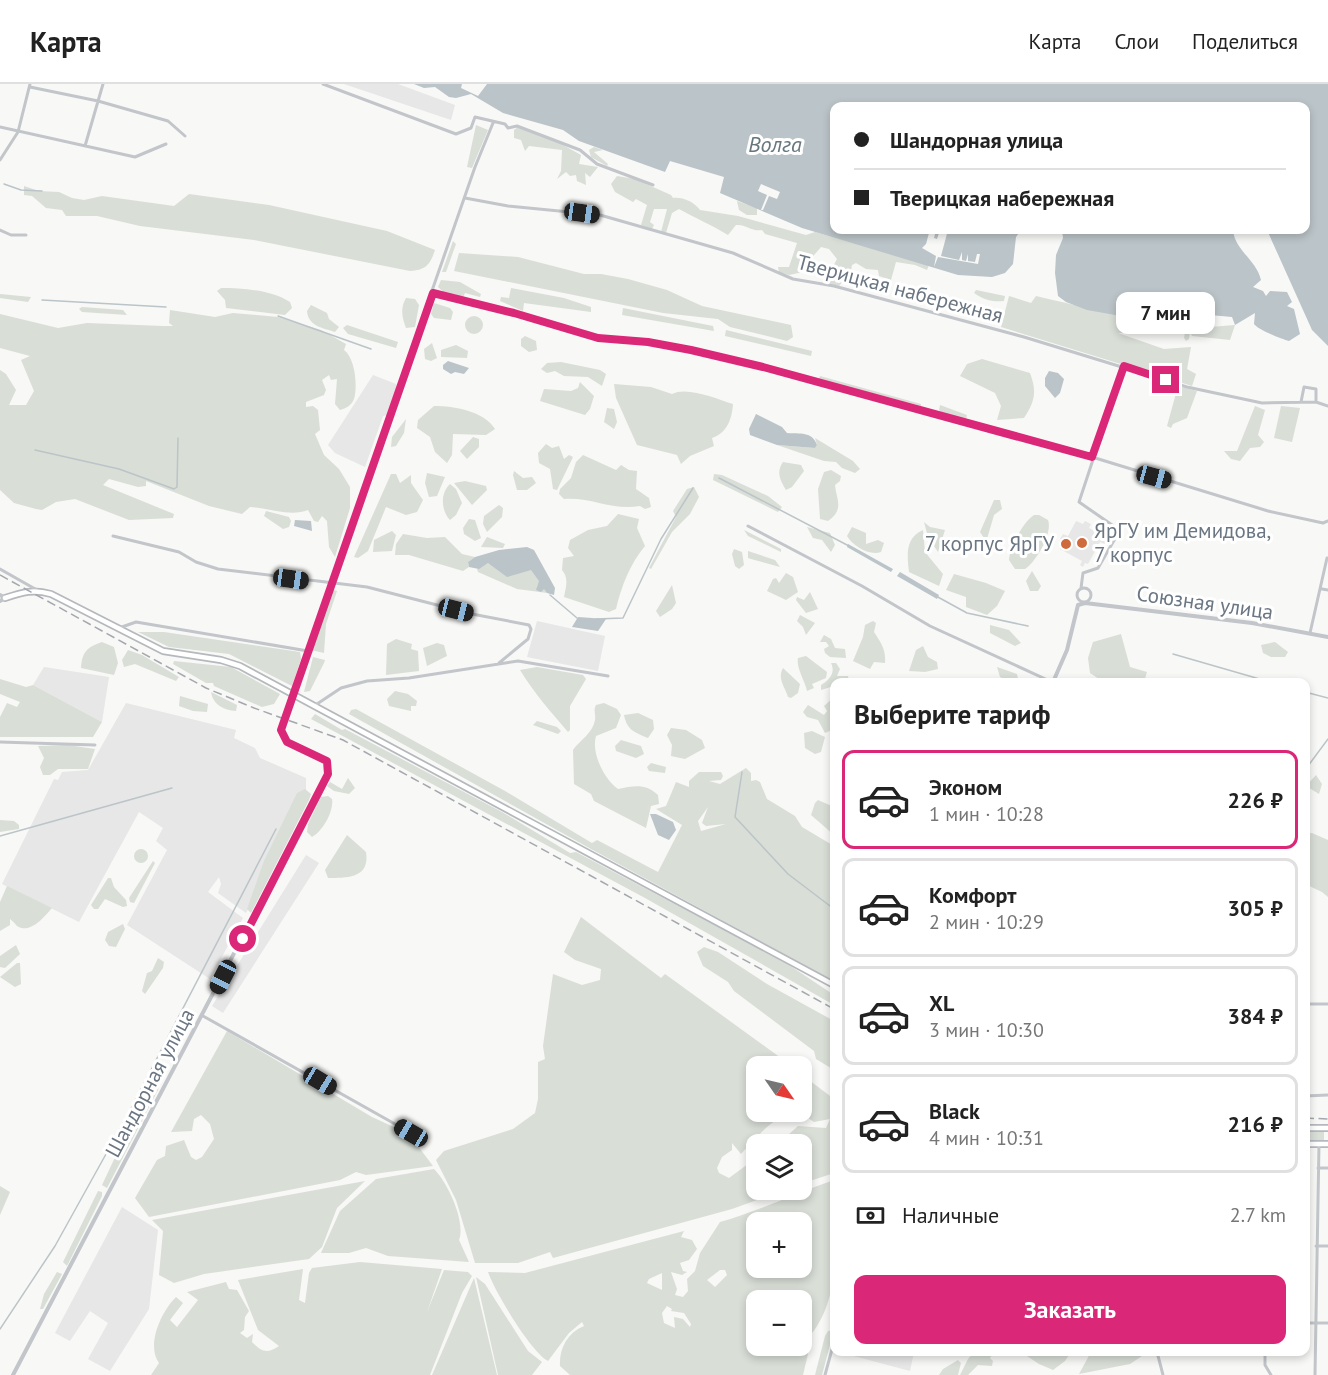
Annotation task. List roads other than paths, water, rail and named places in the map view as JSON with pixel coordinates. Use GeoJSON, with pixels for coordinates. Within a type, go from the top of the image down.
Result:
{"type":"FeatureCollection","features":[{"type":"Feature","properties":{"kind":"main road"},"geometry":{"type":"LineString","coordinates":[[2,598],[27,590],[51,594],[163,651],[231,663],[830,983]]}},
{"type":"Feature","properties":{"kind":"main road"},"geometry":{"type":"LineString","coordinates":[[1310,1128],[1328,1128]]}},
{"type":"Feature","properties":{"kind":"main road"},"geometry":{"type":"LineString","coordinates":[[1310,1144],[1328,1144]]}},
{"type":"Feature","properties":{"kind":"street"},"geometry":{"type":"LineString","coordinates":[[85,146],[103,84]]}},
{"type":"Feature","properties":{"kind":"street"},"geometry":{"type":"LineString","coordinates":[[323,84],[456,134],[471,128],[475,117],[505,124],[508,128],[517,126],[544,134],[580,150],[597,164],[653,185]]}},
{"type":"Feature","properties":{"kind":"street"},"geometry":{"type":"LineString","coordinates":[[0,160],[18,132],[30,86],[98,101],[168,121],[185,136]]}},
{"type":"Feature","properties":{"kind":"street"},"geometry":{"type":"LineString","coordinates":[[294,696],[330,584],[493,123]]}},
{"type":"Feature","properties":{"kind":"street"},"geometry":{"type":"LineString","coordinates":[[0,127],[135,158],[166,144]]}},
{"type":"Feature","properties":{"kind":"street","name":"Тверицкая набережная"},"geometry":{"type":"LineString","coordinates":[[465,198],[508,206],[600,216],[733,253],[793,279],[834,286],[1124,366],[1188,387],[1262,404],[1316,402],[1328,406]]}},
{"type":"Feature","properties":{"kind":"street"},"geometry":{"type":"LineString","coordinates":[[0,230],[11,235],[26,235]]}},
{"type":"Feature","properties":{"kind":"street"},"geometry":{"type":"LineString","coordinates":[[433,293],[514,313],[598,338],[680,348],[763,367],[1092,457],[1268,511],[1323,523],[1328,521]]}},
{"type":"Feature","properties":{"kind":"street"},"geometry":{"type":"LineString","coordinates":[[1054,678],[1067,650],[1078,602],[1076,593],[1081,588],[1083,573],[1098,568],[1116,537],[1115,527],[1079,502],[1124,366]]}},
{"type":"Feature","properties":{"kind":"street"},"geometry":{"type":"LineString","coordinates":[[1301,402],[1304,387],[1316,389],[1316,402]]}},
{"type":"Feature","properties":{"kind":"street"},"geometry":{"type":"LineString","coordinates":[[748,526],[862,586],[929,625],[1043,678]]}},
{"type":"Feature","properties":{"kind":"street"},"geometry":{"type":"LineString","coordinates":[[113,536],[179,552],[196,562],[218,569],[367,587],[472,614],[529,625],[531,629],[528,639],[499,663]]}},
{"type":"Feature","properties":{"kind":"street"},"geometry":{"type":"LineString","coordinates":[[1310,633],[1322,589],[1327,558]]}},
{"type":"Feature","properties":{"kind":"street"},"geometry":{"type":"LineString","coordinates":[[0,569],[36,590]]}},
{"type":"Feature","properties":{"kind":"street"},"geometry":{"type":"LineString","coordinates":[[1081,588],[1088,589],[1091,594],[1090,599],[1084,603]]}},
{"type":"Feature","properties":{"kind":"street"},"geometry":{"type":"LineString","coordinates":[[1322,589],[1328,590]]}},
{"type":"Feature","properties":{"kind":"street","name":"Союзная улица"},"geometry":{"type":"LineString","coordinates":[[1078,602],[1252,623],[1328,637]]}},
{"type":"Feature","properties":{"kind":"street"},"geometry":{"type":"LineString","coordinates":[[117,629],[136,622],[308,651]]}},
{"type":"Feature","properties":{"kind":"street"},"geometry":{"type":"LineString","coordinates":[[314,706],[341,688],[367,681],[409,678],[518,661],[608,676]]}},
{"type":"Feature","properties":{"kind":"street","name":"Шандорная улица"},"geometry":{"type":"LineString","coordinates":[[14,1374],[328,774],[329,767],[322,757],[287,742],[282,735],[284,719],[294,696]]}},
{"type":"Feature","properties":{"kind":"street"},"geometry":{"type":"LineString","coordinates":[[0,742],[95,745]]}},
{"type":"Feature","properties":{"kind":"street"},"geometry":{"type":"LineString","coordinates":[[1310,1004],[1328,1004]]}},
{"type":"Feature","properties":{"kind":"street"},"geometry":{"type":"LineString","coordinates":[[203,1016],[411,1133]]}},
{"type":"Feature","properties":{"kind":"street"},"geometry":{"type":"LineString","coordinates":[[1310,1096],[1328,1095]]}},
{"type":"Feature","properties":{"kind":"street"},"geometry":{"type":"LineString","coordinates":[[1315,1375],[1319,1144]]}},
{"type":"Feature","properties":{"kind":"street"},"geometry":{"type":"LineString","coordinates":[[1318,1168],[1328,1168]]}},
{"type":"Feature","properties":{"kind":"street"},"geometry":{"type":"LineString","coordinates":[[1316,1246],[1328,1246]]}},
{"type":"Feature","properties":{"kind":"street"},"geometry":{"type":"LineString","coordinates":[[1310,1323],[1328,1323]]}},
{"type":"Feature","properties":{"kind":"street"},"geometry":{"type":"LineString","coordinates":[[825,1375],[830,1356]]}},
{"type":"Feature","properties":{"kind":"street"},"geometry":{"type":"LineString","coordinates":[[1158,1356],[1163,1375]]}},
{"type":"Feature","properties":{"kind":"street"},"geometry":{"type":"LineString","coordinates":[[1265,1356],[1265,1365],[1271,1375]]}},
{"type":"Feature","properties":{"kind":"water","name":"Волга"},"geometry":{"type":"Polygon","coordinates":[[[414,84],[1328,84],[1328,346],[1312,330],[1269,234],[1310,234],[1310,102],[830,102],[830,234],[1018,234],[1013,264],[1005,273],[992,277],[958,275],[802,228],[720,193],[724,177],[670,161],[665,172],[579,141],[563,130],[503,113],[471,94],[456,98],[449,97],[435,87],[424,88],[414,84]]]}},
{"type":"Feature","properties":{"kind":"water"},"geometry":{"type":"Polygon","coordinates":[[[1062,234],[1234,234],[1238,244],[1255,266],[1261,280],[1253,287],[1263,291],[1266,296],[1270,291],[1287,292],[1292,302],[1287,306],[1294,309],[1300,334],[1289,341],[1270,334],[1254,324],[1255,313],[1235,325],[1183,327],[1087,310],[1066,302],[1058,296],[1055,273],[1056,255],[1062,234]]]}},
{"type":"Feature","properties":{"kind":"water"},"geometry":{"type":"Polygon","coordinates":[[[448,361],[469,368],[464,374],[455,372],[451,374],[443,369],[443,365],[448,361]]]}},
{"type":"Feature","properties":{"kind":"water"},"geometry":{"type":"Polygon","coordinates":[[[1049,371],[1058,373],[1064,379],[1060,393],[1055,398],[1045,386],[1045,378],[1049,371]]]}},
{"type":"Feature","properties":{"kind":"water"},"geometry":{"type":"Polygon","coordinates":[[[756,414],[782,427],[787,433],[809,435],[817,445],[815,448],[777,445],[750,435],[749,429],[756,414]]]}},
{"type":"Feature","properties":{"kind":"water"},"geometry":{"type":"Polygon","coordinates":[[[295,520],[311,521],[312,531],[294,526],[295,520]]]}},
{"type":"Feature","properties":{"kind":"water"},"geometry":{"type":"Polygon","coordinates":[[[848,544],[893,569],[891,572],[847,547],[848,544]]]}},
{"type":"Feature","properties":{"kind":"water"},"geometry":{"type":"Polygon","coordinates":[[[527,547],[534,550],[555,588],[554,595],[547,593],[544,589],[541,592],[536,590],[539,581],[531,570],[507,577],[488,563],[479,569],[469,567],[468,562],[475,557],[499,550],[527,547]]]}},
{"type":"Feature","properties":{"kind":"water"},"geometry":{"type":"Polygon","coordinates":[[[900,572],[939,595],[937,599],[897,576],[900,572]]]}},
{"type":"Feature","properties":{"kind":"water"},"geometry":{"type":"Polygon","coordinates":[[[578,617],[606,619],[598,631],[572,627],[578,617]]]}},
{"type":"Feature","properties":{"kind":"water"},"geometry":{"type":"Polygon","coordinates":[[[650,814],[656,814],[673,822],[676,830],[669,840],[658,835],[650,814]]]}},
{"type":"Feature","properties":{"kind":"waterway"},"geometry":{"type":"LineString","coordinates":[[4,184],[21,190],[42,191]]}},
{"type":"Feature","properties":{"kind":"waterway"},"geometry":{"type":"LineString","coordinates":[[42,300],[166,307]]}},
{"type":"Feature","properties":{"kind":"waterway"},"geometry":{"type":"LineString","coordinates":[[278,316],[371,349]]}},
{"type":"Feature","properties":{"kind":"waterway"},"geometry":{"type":"LineString","coordinates":[[35,450],[119,469],[174,489],[177,487],[178,438]]}},
{"type":"Feature","properties":{"kind":"waterway"},"geometry":{"type":"LineString","coordinates":[[719,478],[849,546]]}},
{"type":"Feature","properties":{"kind":"waterway"},"geometry":{"type":"LineString","coordinates":[[596,619],[623,618],[661,539],[693,488]]}},
{"type":"Feature","properties":{"kind":"waterway"},"geometry":{"type":"LineString","coordinates":[[550,595],[577,618]]}},
{"type":"Feature","properties":{"kind":"waterway"},"geometry":{"type":"LineString","coordinates":[[936,596],[967,613],[1028,626]]}},
{"type":"Feature","properties":{"kind":"waterway"},"geometry":{"type":"LineString","coordinates":[[1173,654],[1256,678]]}},
{"type":"Feature","properties":{"kind":"waterway"},"geometry":{"type":"LineString","coordinates":[[1310,693],[1328,698]]}},
{"type":"Feature","properties":{"kind":"waterway"},"geometry":{"type":"LineString","coordinates":[[1310,763],[1328,739]]}},
{"type":"Feature","properties":{"kind":"waterway"},"geometry":{"type":"LineString","coordinates":[[742,772],[735,817],[788,874],[830,906]]}},
{"type":"Feature","properties":{"kind":"waterway"},"geometry":{"type":"LineString","coordinates":[[0,836],[172,788]]}},
{"type":"Feature","properties":{"kind":"waterway"},"geometry":{"type":"LineString","coordinates":[[0,1329],[55,1246],[126,1118],[276,829]]}},
{"type":"Feature","properties":{"kind":"railway"},"geometry":{"type":"LineString","coordinates":[[0,575],[206,688],[343,740],[830,1007]]}},
{"type":"Feature","properties":{"kind":"railway"},"geometry":{"type":"LineString","coordinates":[[1310,1118],[1328,1119]]}},
{"type":"Feature","properties":{"kind":"place","name":"ЯрГУ им Демидова, 7 корпус"},"geometry":{"type":"Point","coordinates":[1082,543]}},
{"type":"Feature","properties":{"kind":"place","name":"7 корпус ЯрГУ"},"geometry":{"type":"Point","coordinates":[1066,544]}}]}
